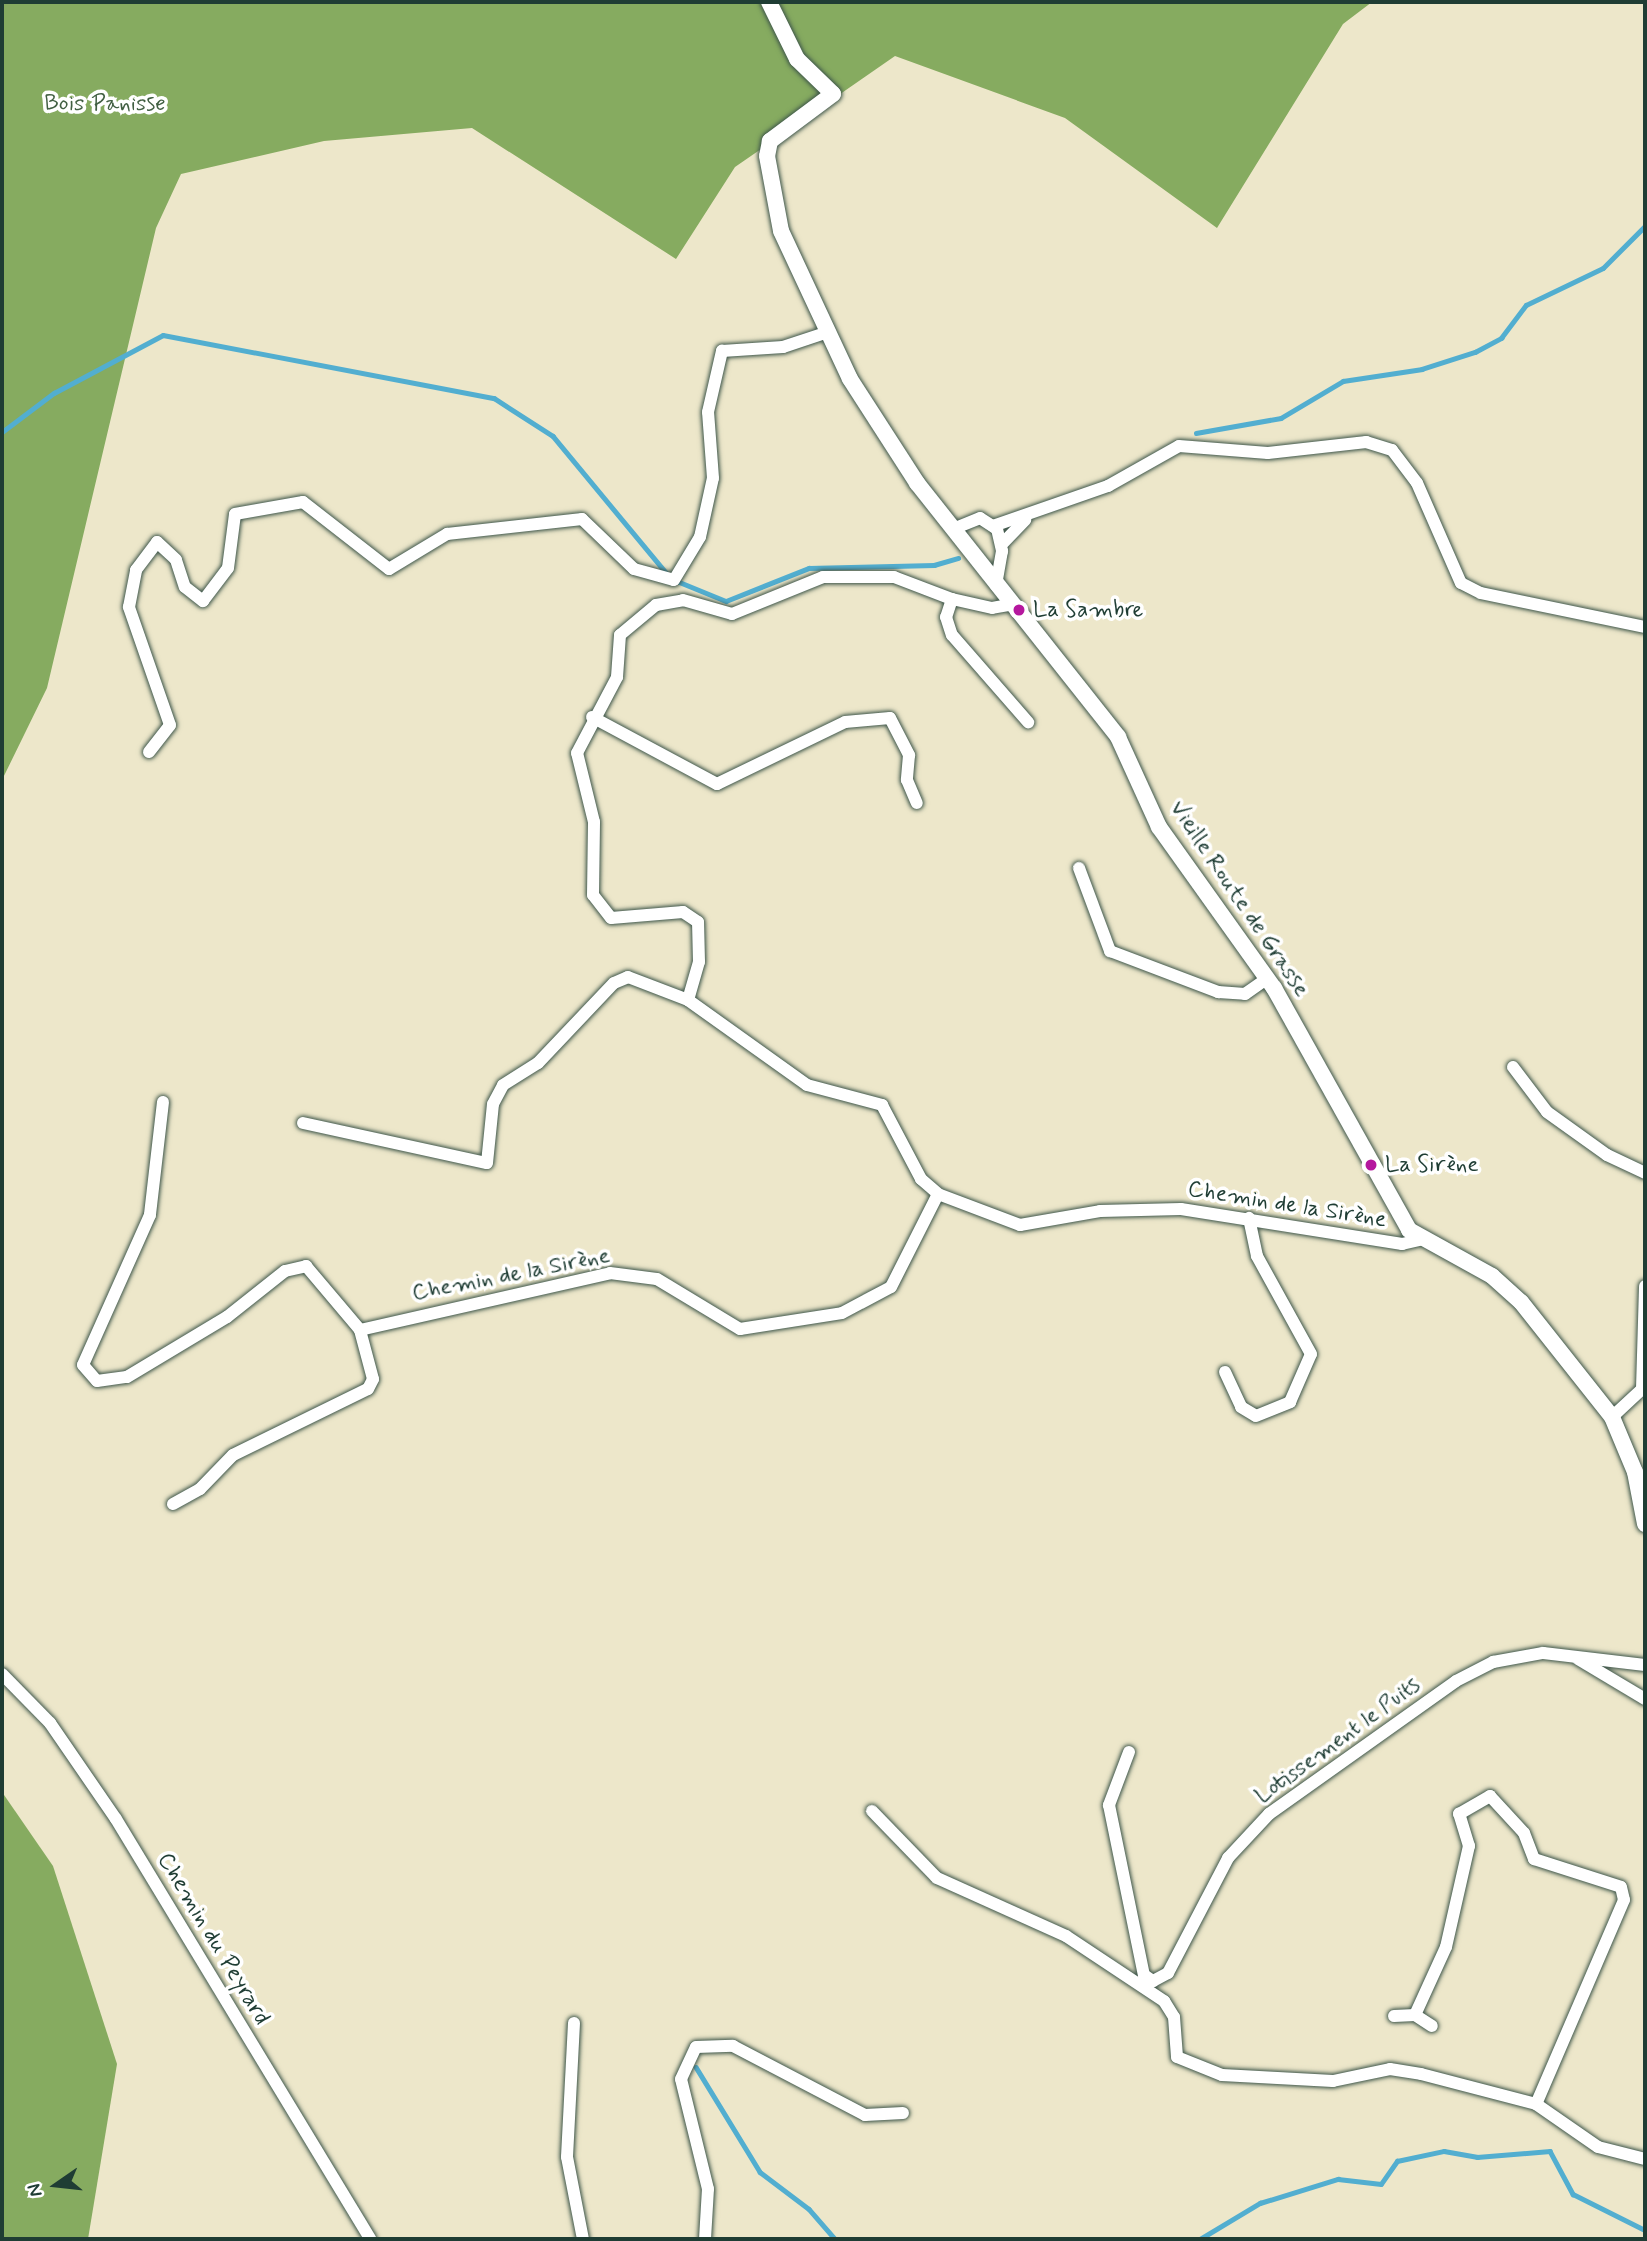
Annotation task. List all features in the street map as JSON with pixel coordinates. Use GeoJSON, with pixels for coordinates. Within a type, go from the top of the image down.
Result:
{"type":"FeatureCollection","features":[{"type":"Feature","properties":{"kind":"street","name":"Vieille Route de Grasse"},"geometry":{"type":"LineString","coordinates":[[769,2],[797,60],[833,94],[769,141],[767,156],[781,231],[825,333],[880,427],[953,529],[1118,737],[1188,874],[1268,978],[1384,1190],[1420,1240],[1492,1276],[1521,1302],[1612,1417],[1635,1472],[1645,1524]]}},
{"type":"Feature","properties":{"kind":"street"},"geometry":{"type":"LineString","coordinates":[[149,752],[170,725],[129,607],[136,570],[157,542],[176,560],[185,587],[203,601],[228,568],[235,514],[303,502],[389,569],[447,534],[582,519],[634,569],[674,580],[700,537],[713,478],[708,412],[722,351],[783,347],[825,333]]}},
{"type":"Feature","properties":{"kind":"street"},"geometry":{"type":"LineString","coordinates":[[993,526],[1025,520],[1108,486],[1179,446],[1268,453],[1366,442],[1392,450],[1417,483],[1461,583],[1645,627]]}},
{"type":"Feature","properties":{"kind":"street"},"geometry":{"type":"LineString","coordinates":[[953,529],[980,518],[993,526],[1001,545],[996,585]]}},
{"type":"Feature","properties":{"kind":"street"},"geometry":{"type":"LineString","coordinates":[[1001,545],[1025,520]]}},
{"type":"Feature","properties":{"kind":"street"},"geometry":{"type":"LineString","coordinates":[[688,1000],[699,962],[698,922],[683,912],[611,918],[593,895],[594,822],[577,754],[592,718],[617,677],[620,635],[656,605],[683,600],[732,614],[823,577],[894,577],[952,599],[992,608],[1014,604]]}},
{"type":"Feature","properties":{"kind":"street"},"geometry":{"type":"LineString","coordinates":[[952,599],[946,617],[952,635],[1028,722]]}},
{"type":"Feature","properties":{"kind":"street"},"geometry":{"type":"LineString","coordinates":[[592,718],[717,784],[845,722],[891,718],[909,755],[907,780],[917,803]]}},
{"type":"Feature","properties":{"kind":"street"},"geometry":{"type":"LineString","coordinates":[[1079,868],[1110,951],[1218,992],[1245,994],[1268,978]]}},
{"type":"Feature","properties":{"kind":"street"},"geometry":{"type":"LineString","coordinates":[[303,1123],[487,1163],[493,1104],[503,1085],[538,1063],[614,983],[648,980],[688,1000],[807,1084],[881,1105],[921,1179],[938,1194]]}},
{"type":"Feature","properties":{"kind":"street"},"geometry":{"type":"LineString","coordinates":[[1513,1068],[1547,1112],[1607,1155],[1645,1173]]}},
{"type":"Feature","properties":{"kind":"street"},"geometry":{"type":"LineString","coordinates":[[163,1102],[150,1214],[83,1365],[85,1373],[97,1381],[127,1377],[227,1317],[285,1271],[306,1266],[360,1330],[373,1379],[368,1389],[233,1455],[200,1489],[173,1504]]}},
{"type":"Feature","properties":{"kind":"street","name":"Chemin de la Sirène"},"geometry":{"type":"LineString","coordinates":[[360,1330],[610,1273],[657,1279],[740,1329],[842,1313],[891,1287],[938,1194],[1020,1225],[1150,1208],[1249,1217],[1402,1244],[1420,1240]]}},
{"type":"Feature","properties":{"kind":"street"},"geometry":{"type":"LineString","coordinates":[[1225,1372],[1241,1407],[1256,1416],[1290,1402],[1311,1354],[1257,1256],[1249,1217]]}},
{"type":"Feature","properties":{"kind":"street"},"geometry":{"type":"LineString","coordinates":[[1612,1417],[1642,1389],[1645,1286]]}},
{"type":"Feature","properties":{"kind":"street"},"geometry":{"type":"LineString","coordinates":[[1572,1655],[1645,1699]]}},
{"type":"Feature","properties":{"kind":"street","name":"Lotissement le Puits"},"geometry":{"type":"LineString","coordinates":[[1129,1752],[1109,1805],[1144,1975],[1153,1981],[1168,1973],[1227,1858],[1269,1814],[1468,1675],[1493,1662],[1572,1655],[1645,1665]]}},
{"type":"Feature","properties":{"kind":"street","name":"Chemin du Peyrard"},"geometry":{"type":"LineString","coordinates":[[2,1674],[50,1723],[116,1819],[293,2103],[370,2239]]}},
{"type":"Feature","properties":{"kind":"street"},"geometry":{"type":"LineString","coordinates":[[1415,2015],[1446,1947],[1469,1846],[1459,1814],[1490,1796],[1524,1833],[1534,1859],[1621,1887],[1624,1900],[1536,2104]]}},
{"type":"Feature","properties":{"kind":"street"},"geometry":{"type":"LineString","coordinates":[[872,1811],[937,1878],[1066,1936],[1164,2001],[1174,2017],[1177,2057],[1222,2075],[1314,2081],[1390,2070],[1536,2104],[1598,2147],[1645,2159]]}},
{"type":"Feature","properties":{"kind":"street"},"geometry":{"type":"LineString","coordinates":[[1394,2017],[1415,2015],[1432,2026]]}},
{"type":"Feature","properties":{"kind":"street"},"geometry":{"type":"LineString","coordinates":[[574,2022],[567,2157],[583,2239]]}},
{"type":"Feature","properties":{"kind":"street"},"geometry":{"type":"LineString","coordinates":[[705,2239],[708,2189],[681,2079],[696,2047],[733,2046],[865,2115],[903,2113]]}},
{"type":"Feature","properties":{"kind":"green space","name":"Bois Panisse"},"geometry":{"type":"Polygon","coordinates":[[[2,2],[1372,2],[1343,24],[1217,228],[1065,118],[895,56],[735,167],[676,259],[472,128],[324,141],[181,174],[156,228],[47,688],[2,780],[2,2]]]}},
{"type":"Feature","properties":{"kind":"green space"},"geometry":{"type":"Polygon","coordinates":[[[2,1792],[53,1866],[117,2064],[88,2239],[2,2239],[2,1792]]]}},
{"type":"Feature","properties":{"kind":"waterway"},"geometry":{"type":"LineString","coordinates":[[1196,433],[1281,418],[1343,381],[1422,369],[1475,352],[1501,338],[1526,305],[1603,268],[1645,226]]}},
{"type":"Feature","properties":{"kind":"waterway"},"geometry":{"type":"LineString","coordinates":[[2,432],[54,393],[163,335],[494,398],[553,436],[667,574]]}},
{"type":"Feature","properties":{"kind":"waterway"},"geometry":{"type":"LineString","coordinates":[[677,581],[726,601],[809,568],[934,565],[958,558]]}},
{"type":"Feature","properties":{"kind":"waterway"},"geometry":{"type":"LineString","coordinates":[[696,2067],[760,2172],[809,2209],[835,2239]]}},
{"type":"Feature","properties":{"kind":"waterway"},"geometry":{"type":"LineString","coordinates":[[1200,2239],[1260,2203],[1338,2179],[1381,2184],[1397,2161],[1444,2151],[1477,2157],[1550,2151],[1573,2194],[1645,2230]]}},
{"type":"Feature","properties":{"kind":"place","name":"La Sambre"},"geometry":{"type":"Point","coordinates":[1019,610]}},
{"type":"Feature","properties":{"kind":"place","name":"La Sirène"},"geometry":{"type":"Point","coordinates":[1371,1165]}}]}
